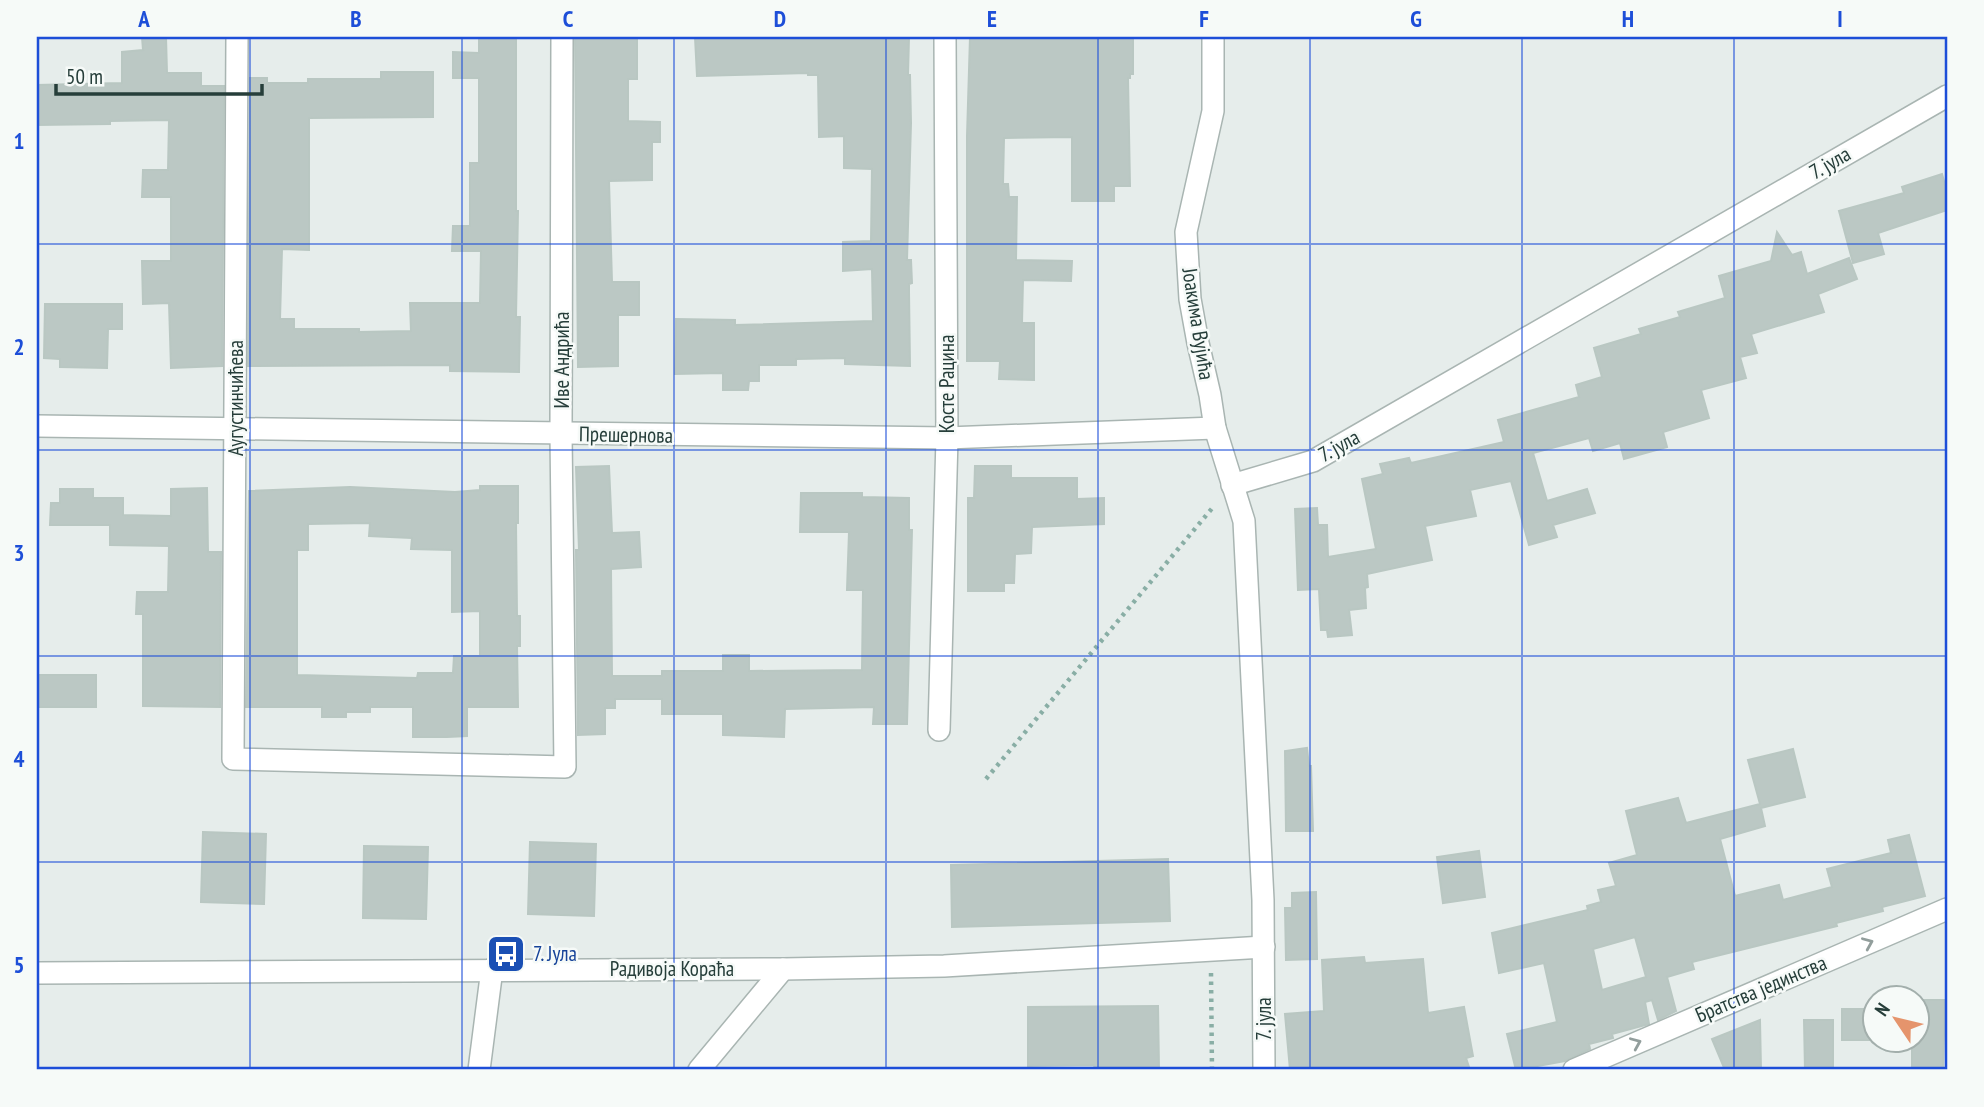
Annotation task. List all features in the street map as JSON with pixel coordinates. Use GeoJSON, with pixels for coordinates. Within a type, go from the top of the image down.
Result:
{"type":"FeatureCollection","features":[{"type":"Feature","properties":{"kind":"street","name":"Аугустинчићева"},"geometry":{"type":"LineString","coordinates":[[237,37],[233,759],[565,767]]}},
{"type":"Feature","properties":{"kind":"street","name":"Иве Андрића"},"geometry":{"type":"LineString","coordinates":[[562,37],[561,434],[565,767]]}},
{"type":"Feature","properties":{"kind":"street","name":"Косте Рацина"},"geometry":{"type":"LineString","coordinates":[[939,730],[947,438],[945,37]]}},
{"type":"Feature","properties":{"kind":"street","name":"Јоакима Вујића"},"geometry":{"type":"LineString","coordinates":[[1213,37],[1213,111],[1186,232],[1190,299],[1215,429],[1232,485]]}},
{"type":"Feature","properties":{"kind":"street","name":"7. јула"},"geometry":{"type":"LineString","coordinates":[[1264,1070],[1264,947],[1244,521],[1232,485],[1313,461],[1947,96]]}},
{"type":"Feature","properties":{"kind":"street","name":"Прешернова"},"geometry":{"type":"LineString","coordinates":[[37,426],[947,438],[1215,429]]}},
{"type":"Feature","properties":{"kind":"street","name":"Братства јединства"},"geometry":{"type":"LineString","coordinates":[[1574,1070],[1947,908]]}},
{"type":"Feature","properties":{"kind":"street","name":"Радивоја Кораћа"},"geometry":{"type":"LineString","coordinates":[[37,973],[944,966],[1264,947]]}},
{"type":"Feature","properties":{"kind":"street"},"geometry":{"type":"LineString","coordinates":[[699,1070],[783,969]]}},
{"type":"Feature","properties":{"kind":"street"},"geometry":{"type":"LineString","coordinates":[[479,1070],[492,970]]}},
{"type":"Feature","properties":{"kind":"path"},"geometry":{"type":"LineString","coordinates":[[986,779],[1232,485]]}},
{"type":"Feature","properties":{"kind":"path"},"geometry":{"type":"LineString","coordinates":[[1211,951],[1212,1070]]}},
{"type":"Feature","properties":{"kind":"building"},"geometry":{"type":"Polygon","coordinates":[[[142,37],[166,37],[167,73],[201,73],[201,86],[224,86],[222,366],[171,368],[169,303],[143,304],[142,261],[171,261],[171,197],[142,197],[143,170],[168,170],[169,120],[37,125],[37,85],[122,83],[122,52],[143,50],[142,37]]]}},
{"type":"Feature","properties":{"kind":"building"},"geometry":{"type":"Polygon","coordinates":[[[479,37],[516,37],[516,317],[520,317],[519,372],[450,371],[450,365],[248,366],[250,78],[267,78],[267,83],[308,83],[308,79],[381,79],[381,72],[433,72],[433,117],[309,118],[309,250],[282,249],[280,319],[294,319],[294,329],[411,331],[410,303],[480,303],[481,251],[452,251],[453,226],[470,226],[470,163],[479,163],[479,78],[453,78],[453,52],[479,53],[479,37]]]}},
{"type":"Feature","properties":{"kind":"building"},"geometry":{"type":"Polygon","coordinates":[[[575,37],[637,37],[637,79],[628,79],[628,121],[660,122],[660,142],[652,142],[652,180],[609,181],[612,282],[639,282],[639,315],[618,315],[618,366],[578,367],[575,37]]]}},
{"type":"Feature","properties":{"kind":"building"},"geometry":{"type":"Polygon","coordinates":[[[695,37],[909,37],[911,123],[907,260],[911,260],[912,283],[909,284],[910,366],[845,364],[845,358],[796,359],[796,365],[759,365],[759,381],[749,381],[748,390],[723,390],[723,373],[675,374],[676,319],[735,320],[735,325],[873,321],[872,269],[843,271],[843,242],[871,241],[872,169],[844,168],[844,136],[819,137],[818,75],[697,76],[695,37]]]}},
{"type":"Feature","properties":{"kind":"building"},"geometry":{"type":"Polygon","coordinates":[[[970,37],[1133,37],[1133,74],[1128,78],[1130,186],[1114,186],[1114,201],[1072,201],[1072,137],[1004,138],[1003,184],[1008,184],[1009,197],[1017,197],[1016,260],[1072,261],[1071,281],[1023,280],[1022,323],[1034,323],[1034,380],[999,379],[1000,361],[967,361],[970,37]]]}},
{"type":"Feature","properties":{"kind":"building"},"geometry":{"type":"Polygon","coordinates":[[[1942,174],[1947,192],[1947,210],[1878,233],[1884,254],[1853,263],[1839,211],[1904,193],[1902,187],[1942,174]]]}},
{"type":"Feature","properties":{"kind":"building"},"geometry":{"type":"Polygon","coordinates":[[[1777,232],[1792,255],[1801,252],[1807,274],[1849,258],[1857,279],[1818,294],[1824,312],[1751,334],[1757,353],[1740,357],[1746,378],[1701,390],[1709,418],[1663,432],[1667,447],[1624,459],[1620,443],[1593,451],[1589,438],[1533,453],[1547,501],[1587,489],[1595,513],[1553,525],[1557,537],[1529,545],[1511,481],[1470,490],[1476,516],[1425,526],[1432,560],[1367,574],[1366,608],[1349,610],[1352,635],[1328,637],[1327,630],[1321,630],[1319,589],[1298,590],[1295,509],[1317,508],[1318,525],[1327,525],[1328,557],[1376,549],[1362,479],[1383,474],[1380,464],[1409,458],[1411,463],[1504,442],[1498,420],[1579,397],[1576,385],[1602,377],[1594,348],[1641,334],[1639,329],[1680,317],[1678,312],[1725,298],[1719,276],[1771,261],[1777,232]]]}},
{"type":"Feature","properties":{"kind":"building"},"geometry":{"type":"Polygon","coordinates":[[[45,304],[122,304],[122,329],[108,329],[107,368],[60,367],[60,359],[44,358],[45,304]]]}},
{"type":"Feature","properties":{"kind":"building"},"geometry":{"type":"Polygon","coordinates":[[[609,466],[612,533],[639,532],[641,567],[611,569],[612,676],[662,676],[662,671],[723,671],[723,655],[749,655],[749,671],[862,670],[863,590],[847,590],[849,532],[800,532],[801,493],[862,493],[862,497],[909,498],[909,530],[912,530],[907,724],[873,724],[874,707],[785,709],[784,737],[723,735],[723,714],[662,714],[662,699],[615,699],[615,708],[605,708],[605,734],[578,735],[576,550],[579,550],[576,467],[609,466]]]}},
{"type":"Feature","properties":{"kind":"building"},"geometry":{"type":"Polygon","coordinates":[[[975,466],[1011,466],[1011,478],[1077,478],[1077,499],[1104,498],[1104,524],[1032,527],[1031,553],[1015,554],[1014,583],[1004,583],[1004,591],[968,591],[968,498],[974,498],[975,466]]]}},
{"type":"Feature","properties":{"kind":"building"},"geometry":{"type":"Polygon","coordinates":[[[480,486],[518,486],[518,707],[467,707],[467,736],[413,737],[413,707],[370,707],[370,712],[346,712],[346,717],[322,717],[322,707],[246,707],[249,491],[350,487],[455,492],[480,490],[480,486]],[[370,523],[308,524],[308,550],[297,550],[297,675],[417,678],[418,673],[453,673],[454,656],[480,656],[480,611],[452,612],[452,550],[411,549],[412,538],[369,536],[370,523]]]}},
{"type":"Feature","properties":{"kind":"building"},"geometry":{"type":"Polygon","coordinates":[[[207,488],[208,552],[221,552],[220,707],[143,706],[143,614],[136,614],[137,592],[168,592],[169,546],[110,545],[110,525],[50,525],[51,503],[60,503],[60,489],[93,489],[93,498],[123,498],[123,515],[171,516],[171,489],[207,488]]]}},
{"type":"Feature","properties":{"kind":"building"},"geometry":{"type":"Polygon","coordinates":[[[37,675],[96,675],[96,707],[37,707],[37,675]]]}},
{"type":"Feature","properties":{"kind":"building"},"geometry":{"type":"Polygon","coordinates":[[[1307,748],[1311,766],[1313,831],[1286,831],[1285,751],[1307,748]]]}},
{"type":"Feature","properties":{"kind":"building"},"geometry":{"type":"Polygon","coordinates":[[[1793,749],[1805,797],[1761,808],[1765,826],[1720,839],[1735,896],[1779,885],[1783,900],[1832,887],[1827,869],[1891,853],[1888,840],[1909,835],[1925,896],[1882,907],[1883,911],[1836,923],[1837,926],[1692,962],[1694,969],[1667,977],[1676,1011],[1658,1020],[1652,1000],[1645,1002],[1649,1024],[1612,1034],[1613,1038],[1589,1044],[1590,1049],[1565,1061],[1516,1070],[1507,1034],[1557,1022],[1544,963],[1499,973],[1492,933],[1588,910],[1587,906],[1601,902],[1598,890],[1616,886],[1609,863],[1637,855],[1626,811],[1678,798],[1686,823],[1760,804],[1748,760],[1793,749]],[[1635,937],[1593,949],[1602,990],[1646,977],[1635,937]]]}},
{"type":"Feature","properties":{"kind":"building"},"geometry":{"type":"Polygon","coordinates":[[[203,832],[266,834],[264,904],[201,902],[203,832]]]}},
{"type":"Feature","properties":{"kind":"building"},"geometry":{"type":"Polygon","coordinates":[[[530,842],[596,844],[594,916],[528,914],[530,842]]]}},
{"type":"Feature","properties":{"kind":"building"},"geometry":{"type":"Polygon","coordinates":[[[364,846],[428,847],[426,919],[363,918],[364,846]]]}},
{"type":"Feature","properties":{"kind":"building"},"geometry":{"type":"Polygon","coordinates":[[[1479,851],[1485,897],[1443,903],[1437,857],[1479,851]]]}},
{"type":"Feature","properties":{"kind":"building"},"geometry":{"type":"Polygon","coordinates":[[[1168,859],[1170,921],[952,927],[951,865],[1168,859]]]}},
{"type":"Feature","properties":{"kind":"building"},"geometry":{"type":"Polygon","coordinates":[[[1316,892],[1317,959],[1286,960],[1285,908],[1292,908],[1292,893],[1316,892]]]}},
{"type":"Feature","properties":{"kind":"building"},"geometry":{"type":"Polygon","coordinates":[[[1364,957],[1365,963],[1423,959],[1428,1013],[1464,1007],[1473,1056],[1466,1058],[1470,1070],[1290,1070],[1285,1014],[1324,1011],[1322,960],[1364,957]]]}},
{"type":"Feature","properties":{"kind":"building"},"geometry":{"type":"Polygon","coordinates":[[[1932,1000],[1945,1000],[1943,1070],[1912,1070],[1912,1054],[1932,1054],[1932,1000]]]}},
{"type":"Feature","properties":{"kind":"building"},"geometry":{"type":"Polygon","coordinates":[[[1158,1006],[1159,1070],[1095,1070],[1094,1065],[1028,1066],[1028,1007],[1158,1006]]]}},
{"type":"Feature","properties":{"kind":"building"},"geometry":{"type":"Polygon","coordinates":[[[1842,1009],[1862,1009],[1862,1040],[1842,1040],[1842,1009]]]}},
{"type":"Feature","properties":{"kind":"building"},"geometry":{"type":"Polygon","coordinates":[[[1760,1020],[1761,1070],[1725,1070],[1712,1039],[1760,1020]]]}},
{"type":"Feature","properties":{"kind":"building"},"geometry":{"type":"Polygon","coordinates":[[[1804,1020],[1833,1020],[1833,1070],[1805,1070],[1804,1020]]]}},
{"type":"Feature","properties":{"kind":"place","name":"7. Јула"},"geometry":{"type":"Point","coordinates":[506,954]}}]}
